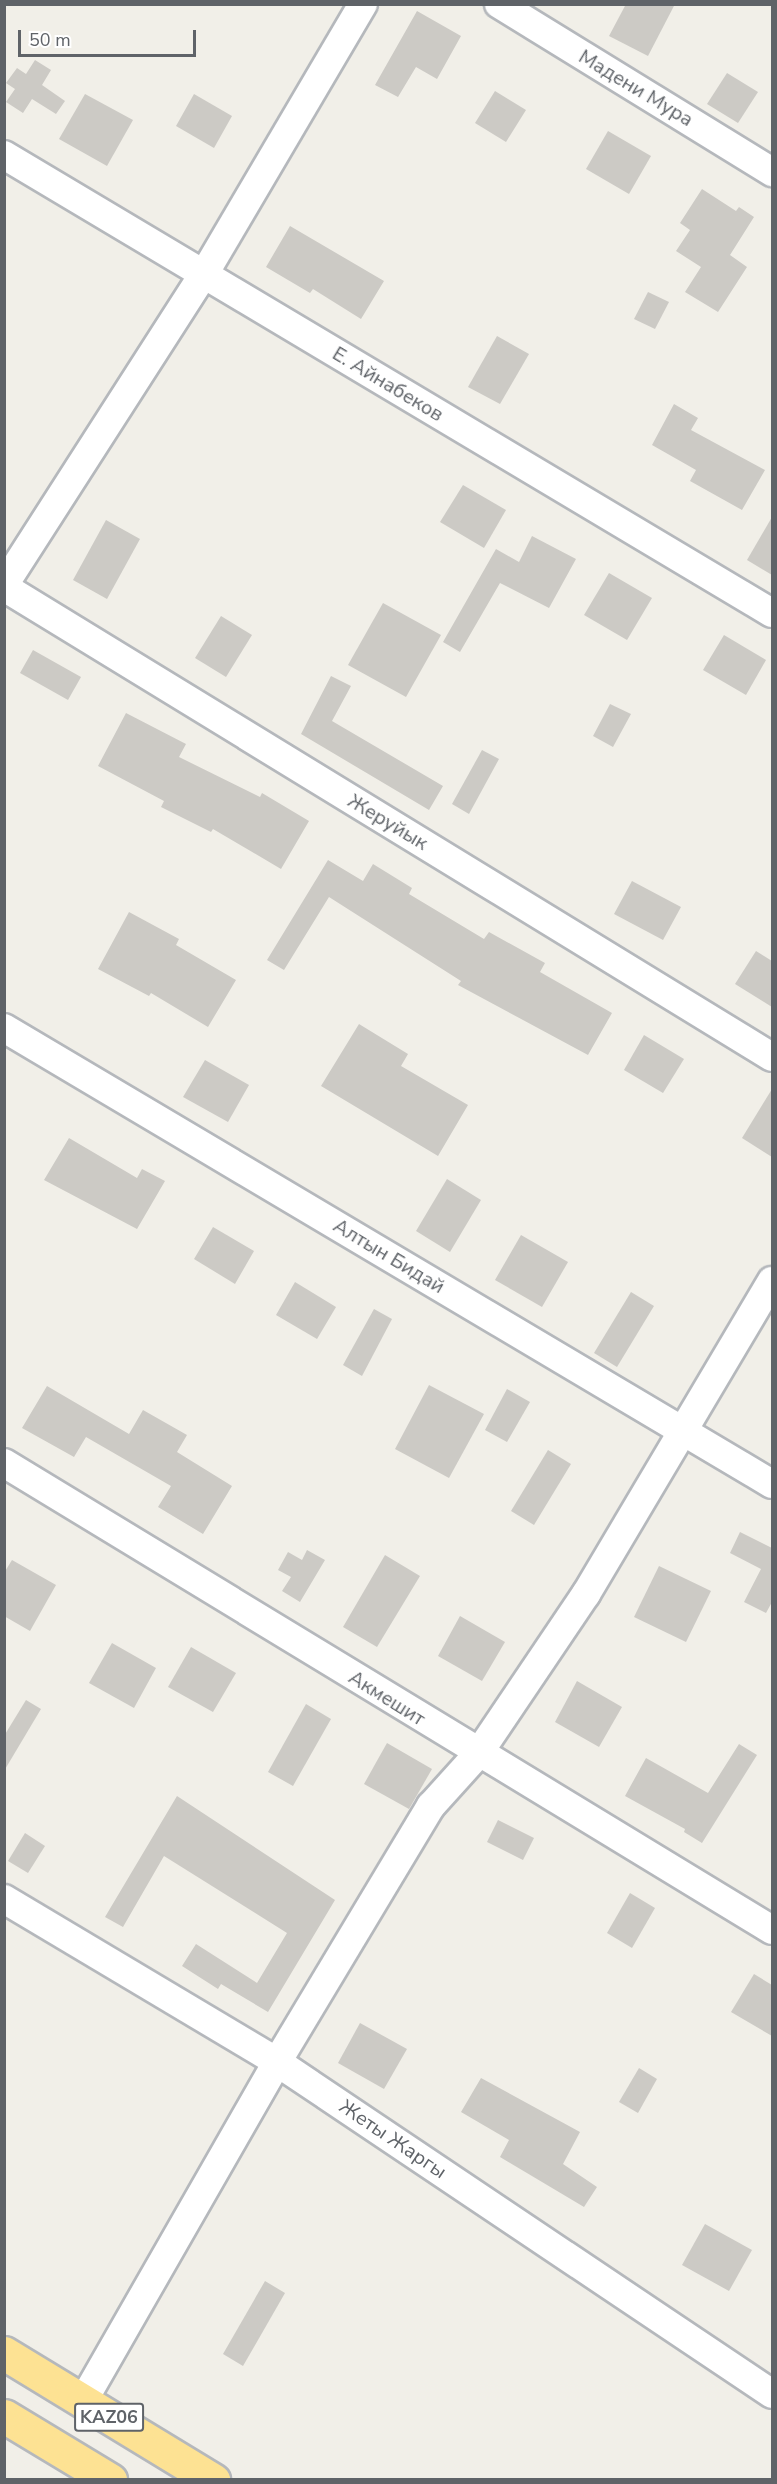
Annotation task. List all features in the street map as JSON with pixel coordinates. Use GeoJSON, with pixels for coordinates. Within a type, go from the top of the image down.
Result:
{"type":"FeatureCollection","features":[{"type":"Feature","properties":{"kind":"highway","name":"KАZ06"},"geometry":{"type":"LineString","coordinates":[[4,2354],[213,2480]]}},
{"type":"Feature","properties":{"kind":"highway","name":"KАZ06"},"geometry":{"type":"LineString","coordinates":[[4,2416],[110,2480]]}},
{"type":"Feature","properties":{"kind":"street"},"geometry":{"type":"LineString","coordinates":[[4,586],[204,274],[363,4]]}},
{"type":"Feature","properties":{"kind":"street","name":"Мадени Мура"},"geometry":{"type":"LineString","coordinates":[[499,4],[772,172]]}},
{"type":"Feature","properties":{"kind":"street","name":"Е. Айнабеков"},"geometry":{"type":"LineString","coordinates":[[4,155],[772,613]]}},
{"type":"Feature","properties":{"kind":"street","name":"Жеруйык"},"geometry":{"type":"LineString","coordinates":[[4,586],[772,1057]]}},
{"type":"Feature","properties":{"kind":"street","name":"Алтын Бидай"},"geometry":{"type":"LineString","coordinates":[[4,1028],[772,1484]]}},
{"type":"Feature","properties":{"kind":"street"},"geometry":{"type":"LineString","coordinates":[[83,2401],[277,2062],[431,1806],[478,1754],[586,1594],[681,1429],[772,1281]]}},
{"type":"Feature","properties":{"kind":"street","name":"Акмешит"},"geometry":{"type":"LineString","coordinates":[[4,1463],[478,1754],[772,1930]]}},
{"type":"Feature","properties":{"kind":"street","name":"Жеты Жаргы"},"geometry":{"type":"LineString","coordinates":[[4,1899],[277,2062],[772,2394]]}},
{"type":"Feature","properties":{"kind":"building"},"geometry":{"type":"Polygon","coordinates":[[[626,4],[675,4],[648,56],[609,36],[626,4]]]}},
{"type":"Feature","properties":{"kind":"building"},"geometry":{"type":"Polygon","coordinates":[[[417,11],[461,36],[437,79],[416,67],[398,97],[375,85],[417,11]]]}},
{"type":"Feature","properties":{"kind":"building"},"geometry":{"type":"Polygon","coordinates":[[[35,60],[51,70],[42,85],[65,101],[56,114],[32,99],[23,113],[6,102],[15,89],[6,83],[17,68],[26,74],[35,60]]]}},
{"type":"Feature","properties":{"kind":"building"},"geometry":{"type":"Polygon","coordinates":[[[727,73],[758,92],[738,123],[707,104],[727,73]]]}},
{"type":"Feature","properties":{"kind":"building"},"geometry":{"type":"Polygon","coordinates":[[[495,91],[526,110],[506,142],[475,123],[495,91]]]}},
{"type":"Feature","properties":{"kind":"building"},"geometry":{"type":"Polygon","coordinates":[[[85,94],[133,120],[107,166],[59,139],[85,94]]]}},
{"type":"Feature","properties":{"kind":"building"},"geometry":{"type":"Polygon","coordinates":[[[194,94],[232,116],[214,148],[176,126],[194,94]]]}},
{"type":"Feature","properties":{"kind":"building"},"geometry":{"type":"Polygon","coordinates":[[[608,131],[651,156],[629,194],[586,169],[608,131]]]}},
{"type":"Feature","properties":{"kind":"building"},"geometry":{"type":"Polygon","coordinates":[[[702,189],[736,211],[739,207],[754,217],[730,255],[747,267],[718,312],[685,292],[701,267],[676,251],[690,230],[680,223],[702,189]]]}},
{"type":"Feature","properties":{"kind":"building"},"geometry":{"type":"Polygon","coordinates":[[[290,226],[384,281],[361,319],[313,289],[310,293],[266,267],[290,226]]]}},
{"type":"Feature","properties":{"kind":"building"},"geometry":{"type":"Polygon","coordinates":[[[648,292],[669,302],[655,329],[634,319],[648,292]]]}},
{"type":"Feature","properties":{"kind":"building"},"geometry":{"type":"Polygon","coordinates":[[[497,336],[529,354],[500,404],[468,387],[497,336]]]}},
{"type":"Feature","properties":{"kind":"building"},"geometry":{"type":"Polygon","coordinates":[[[674,404],[698,418],[691,430],[765,470],[742,510],[690,481],[696,470],[652,445],[674,404]]]}},
{"type":"Feature","properties":{"kind":"building"},"geometry":{"type":"Polygon","coordinates":[[[463,485],[506,510],[484,548],[440,522],[463,485]]]}},
{"type":"Feature","properties":{"kind":"building"},"geometry":{"type":"Polygon","coordinates":[[[772,517],[772,575],[747,560],[772,517]]]}},
{"type":"Feature","properties":{"kind":"building"},"geometry":{"type":"Polygon","coordinates":[[[106,520],[140,539],[107,599],[73,580],[106,520]]]}},
{"type":"Feature","properties":{"kind":"building"},"geometry":{"type":"Polygon","coordinates":[[[532,536],[576,559],[549,608],[500,583],[460,652],[443,642],[496,549],[519,562],[532,536]]]}},
{"type":"Feature","properties":{"kind":"building"},"geometry":{"type":"Polygon","coordinates":[[[609,573],[652,598],[627,640],[584,615],[609,573]]]}},
{"type":"Feature","properties":{"kind":"building"},"geometry":{"type":"Polygon","coordinates":[[[383,603],[441,635],[406,697],[348,665],[383,603]]]}},
{"type":"Feature","properties":{"kind":"building"},"geometry":{"type":"Polygon","coordinates":[[[221,616],[252,635],[226,677],[195,658],[221,616]]]}},
{"type":"Feature","properties":{"kind":"building"},"geometry":{"type":"Polygon","coordinates":[[[724,635],[766,660],[746,695],[703,670],[724,635]]]}},
{"type":"Feature","properties":{"kind":"building"},"geometry":{"type":"Polygon","coordinates":[[[33,650],[81,677],[68,700],[20,673],[33,650]]]}},
{"type":"Feature","properties":{"kind":"building"},"geometry":{"type":"Polygon","coordinates":[[[331,676],[351,686],[332,721],[443,786],[429,810],[301,734],[331,676]]]}},
{"type":"Feature","properties":{"kind":"building"},"geometry":{"type":"Polygon","coordinates":[[[610,704],[631,714],[613,747],[593,736],[610,704]]]}},
{"type":"Feature","properties":{"kind":"building"},"geometry":{"type":"Polygon","coordinates":[[[126,713],[186,744],[179,757],[260,797],[262,793],[309,821],[281,869],[213,829],[211,832],[161,807],[164,801],[98,766],[126,713]]]}},
{"type":"Feature","properties":{"kind":"building"},"geometry":{"type":"Polygon","coordinates":[[[482,750],[499,759],[469,814],[452,804],[482,750]]]}},
{"type":"Feature","properties":{"kind":"building"},"geometry":{"type":"Polygon","coordinates":[[[328,860],[363,881],[373,864],[412,888],[409,894],[484,939],[489,932],[545,963],[540,972],[612,1013],[588,1055],[458,985],[461,981],[329,897],[284,970],[267,960],[328,860]]]}},
{"type":"Feature","properties":{"kind":"building"},"geometry":{"type":"Polygon","coordinates":[[[632,881],[681,907],[663,940],[614,914],[632,881]]]}},
{"type":"Feature","properties":{"kind":"building"},"geometry":{"type":"Polygon","coordinates":[[[129,912],[179,939],[176,945],[236,980],[208,1027],[151,993],[149,996],[98,969],[129,912]]]}},
{"type":"Feature","properties":{"kind":"building"},"geometry":{"type":"Polygon","coordinates":[[[756,951],[772,961],[772,1007],[735,984],[756,951]]]}},
{"type":"Feature","properties":{"kind":"building"},"geometry":{"type":"Polygon","coordinates":[[[359,1024],[408,1054],[401,1066],[468,1105],[438,1156],[321,1086],[359,1024]]]}},
{"type":"Feature","properties":{"kind":"building"},"geometry":{"type":"Polygon","coordinates":[[[644,1035],[684,1059],[663,1093],[624,1070],[644,1035]]]}},
{"type":"Feature","properties":{"kind":"building"},"geometry":{"type":"Polygon","coordinates":[[[205,1060],[249,1085],[228,1122],[183,1097],[205,1060]]]}},
{"type":"Feature","properties":{"kind":"building"},"geometry":{"type":"Polygon","coordinates":[[[772,1089],[772,1157],[742,1138],[772,1089]]]}},
{"type":"Feature","properties":{"kind":"building"},"geometry":{"type":"Polygon","coordinates":[[[69,1138],[137,1178],[142,1169],[165,1181],[137,1229],[44,1180],[69,1138]]]}},
{"type":"Feature","properties":{"kind":"building"},"geometry":{"type":"Polygon","coordinates":[[[447,1179],[481,1200],[450,1252],[416,1231],[447,1179]]]}},
{"type":"Feature","properties":{"kind":"building"},"geometry":{"type":"Polygon","coordinates":[[[213,1227],[254,1251],[235,1284],[194,1259],[213,1227]]]}},
{"type":"Feature","properties":{"kind":"building"},"geometry":{"type":"Polygon","coordinates":[[[521,1235],[568,1262],[542,1307],[495,1280],[521,1235]]]}},
{"type":"Feature","properties":{"kind":"building"},"geometry":{"type":"Polygon","coordinates":[[[295,1282],[336,1307],[317,1339],[276,1315],[295,1282]]]}},
{"type":"Feature","properties":{"kind":"building"},"geometry":{"type":"Polygon","coordinates":[[[631,1292],[654,1306],[617,1367],[594,1353],[631,1292]]]}},
{"type":"Feature","properties":{"kind":"building"},"geometry":{"type":"Polygon","coordinates":[[[374,1309],[392,1319],[362,1376],[343,1365],[374,1309]]]}},
{"type":"Feature","properties":{"kind":"building"},"geometry":{"type":"Polygon","coordinates":[[[429,1385],[484,1414],[449,1478],[395,1449],[429,1385]]]}},
{"type":"Feature","properties":{"kind":"building"},"geometry":{"type":"Polygon","coordinates":[[[47,1386],[129,1434],[143,1410],[187,1435],[177,1452],[232,1486],[203,1534],[158,1507],[171,1486],[86,1437],[74,1457],[22,1428],[47,1386]]]}},
{"type":"Feature","properties":{"kind":"building"},"geometry":{"type":"Polygon","coordinates":[[[507,1389],[530,1402],[507,1442],[485,1430],[507,1389]]]}},
{"type":"Feature","properties":{"kind":"building"},"geometry":{"type":"Polygon","coordinates":[[[548,1450],[571,1464],[534,1525],[511,1511],[548,1450]]]}},
{"type":"Feature","properties":{"kind":"building"},"geometry":{"type":"Polygon","coordinates":[[[740,1532],[772,1548],[772,1602],[766,1613],[744,1602],[761,1569],[730,1553],[740,1532]]]}},
{"type":"Feature","properties":{"kind":"building"},"geometry":{"type":"Polygon","coordinates":[[[307,1550],[325,1560],[300,1602],[282,1591],[291,1577],[278,1570],[288,1552],[302,1560],[307,1550]]]}},
{"type":"Feature","properties":{"kind":"building"},"geometry":{"type":"Polygon","coordinates":[[[385,1555],[420,1576],[377,1647],[343,1627],[385,1555]]]}},
{"type":"Feature","properties":{"kind":"building"},"geometry":{"type":"Polygon","coordinates":[[[12,1560],[56,1585],[30,1631],[4,1616],[4,1573],[12,1560]]]}},
{"type":"Feature","properties":{"kind":"building"},"geometry":{"type":"Polygon","coordinates":[[[659,1566],[711,1591],[686,1642],[634,1617],[659,1566]]]}},
{"type":"Feature","properties":{"kind":"building"},"geometry":{"type":"Polygon","coordinates":[[[460,1616],[505,1642],[482,1681],[438,1656],[460,1616]]]}},
{"type":"Feature","properties":{"kind":"building"},"geometry":{"type":"Polygon","coordinates":[[[112,1643],[156,1668],[134,1708],[89,1683],[112,1643]]]}},
{"type":"Feature","properties":{"kind":"building"},"geometry":{"type":"Polygon","coordinates":[[[191,1647],[236,1673],[213,1712],[168,1687],[191,1647]]]}},
{"type":"Feature","properties":{"kind":"building"},"geometry":{"type":"Polygon","coordinates":[[[577,1681],[622,1707],[599,1747],[555,1722],[577,1681]]]}},
{"type":"Feature","properties":{"kind":"building"},"geometry":{"type":"Polygon","coordinates":[[[26,1700],[41,1709],[4,1771],[4,1736],[26,1700]]]}},
{"type":"Feature","properties":{"kind":"building"},"geometry":{"type":"Polygon","coordinates":[[[306,1704],[331,1719],[293,1786],[268,1772],[306,1704]]]}},
{"type":"Feature","properties":{"kind":"building"},"geometry":{"type":"Polygon","coordinates":[[[387,1743],[432,1769],[409,1809],[364,1784],[387,1743]]]}},
{"type":"Feature","properties":{"kind":"building"},"geometry":{"type":"Polygon","coordinates":[[[739,1744],[757,1755],[702,1843],[684,1832],[685,1829],[625,1796],[646,1758],[708,1793],[739,1744]]]}},
{"type":"Feature","properties":{"kind":"building"},"geometry":{"type":"Polygon","coordinates":[[[177,1796],[335,1900],[268,2012],[221,1984],[218,1989],[182,1966],[196,1944],[257,1983],[287,1933],[164,1856],[123,1927],[105,1917],[177,1796]]]}},
{"type":"Feature","properties":{"kind":"building"},"geometry":{"type":"Polygon","coordinates":[[[498,1820],[534,1838],[523,1860],[487,1842],[498,1820]]]}},
{"type":"Feature","properties":{"kind":"building"},"geometry":{"type":"Polygon","coordinates":[[[25,1833],[45,1846],[28,1873],[8,1861],[25,1833]]]}},
{"type":"Feature","properties":{"kind":"building"},"geometry":{"type":"Polygon","coordinates":[[[630,1893],[655,1908],[632,1948],[607,1933],[630,1893]]]}},
{"type":"Feature","properties":{"kind":"building"},"geometry":{"type":"Polygon","coordinates":[[[754,1974],[772,1985],[772,2036],[731,2012],[754,1974]]]}},
{"type":"Feature","properties":{"kind":"building"},"geometry":{"type":"Polygon","coordinates":[[[360,2023],[407,2049],[384,2089],[338,2063],[360,2023]]]}},
{"type":"Feature","properties":{"kind":"building"},"geometry":{"type":"Polygon","coordinates":[[[639,2068],[657,2079],[638,2113],[619,2102],[639,2068]]]}},
{"type":"Feature","properties":{"kind":"building"},"geometry":{"type":"Polygon","coordinates":[[[481,2078],[580,2132],[563,2164],[597,2187],[584,2207],[500,2157],[509,2140],[461,2112],[481,2078]]]}},
{"type":"Feature","properties":{"kind":"building"},"geometry":{"type":"Polygon","coordinates":[[[705,2224],[752,2250],[729,2291],[682,2265],[705,2224]]]}},
{"type":"Feature","properties":{"kind":"building"},"geometry":{"type":"Polygon","coordinates":[[[265,2281],[285,2293],[243,2366],[223,2354],[265,2281]]]}}]}
